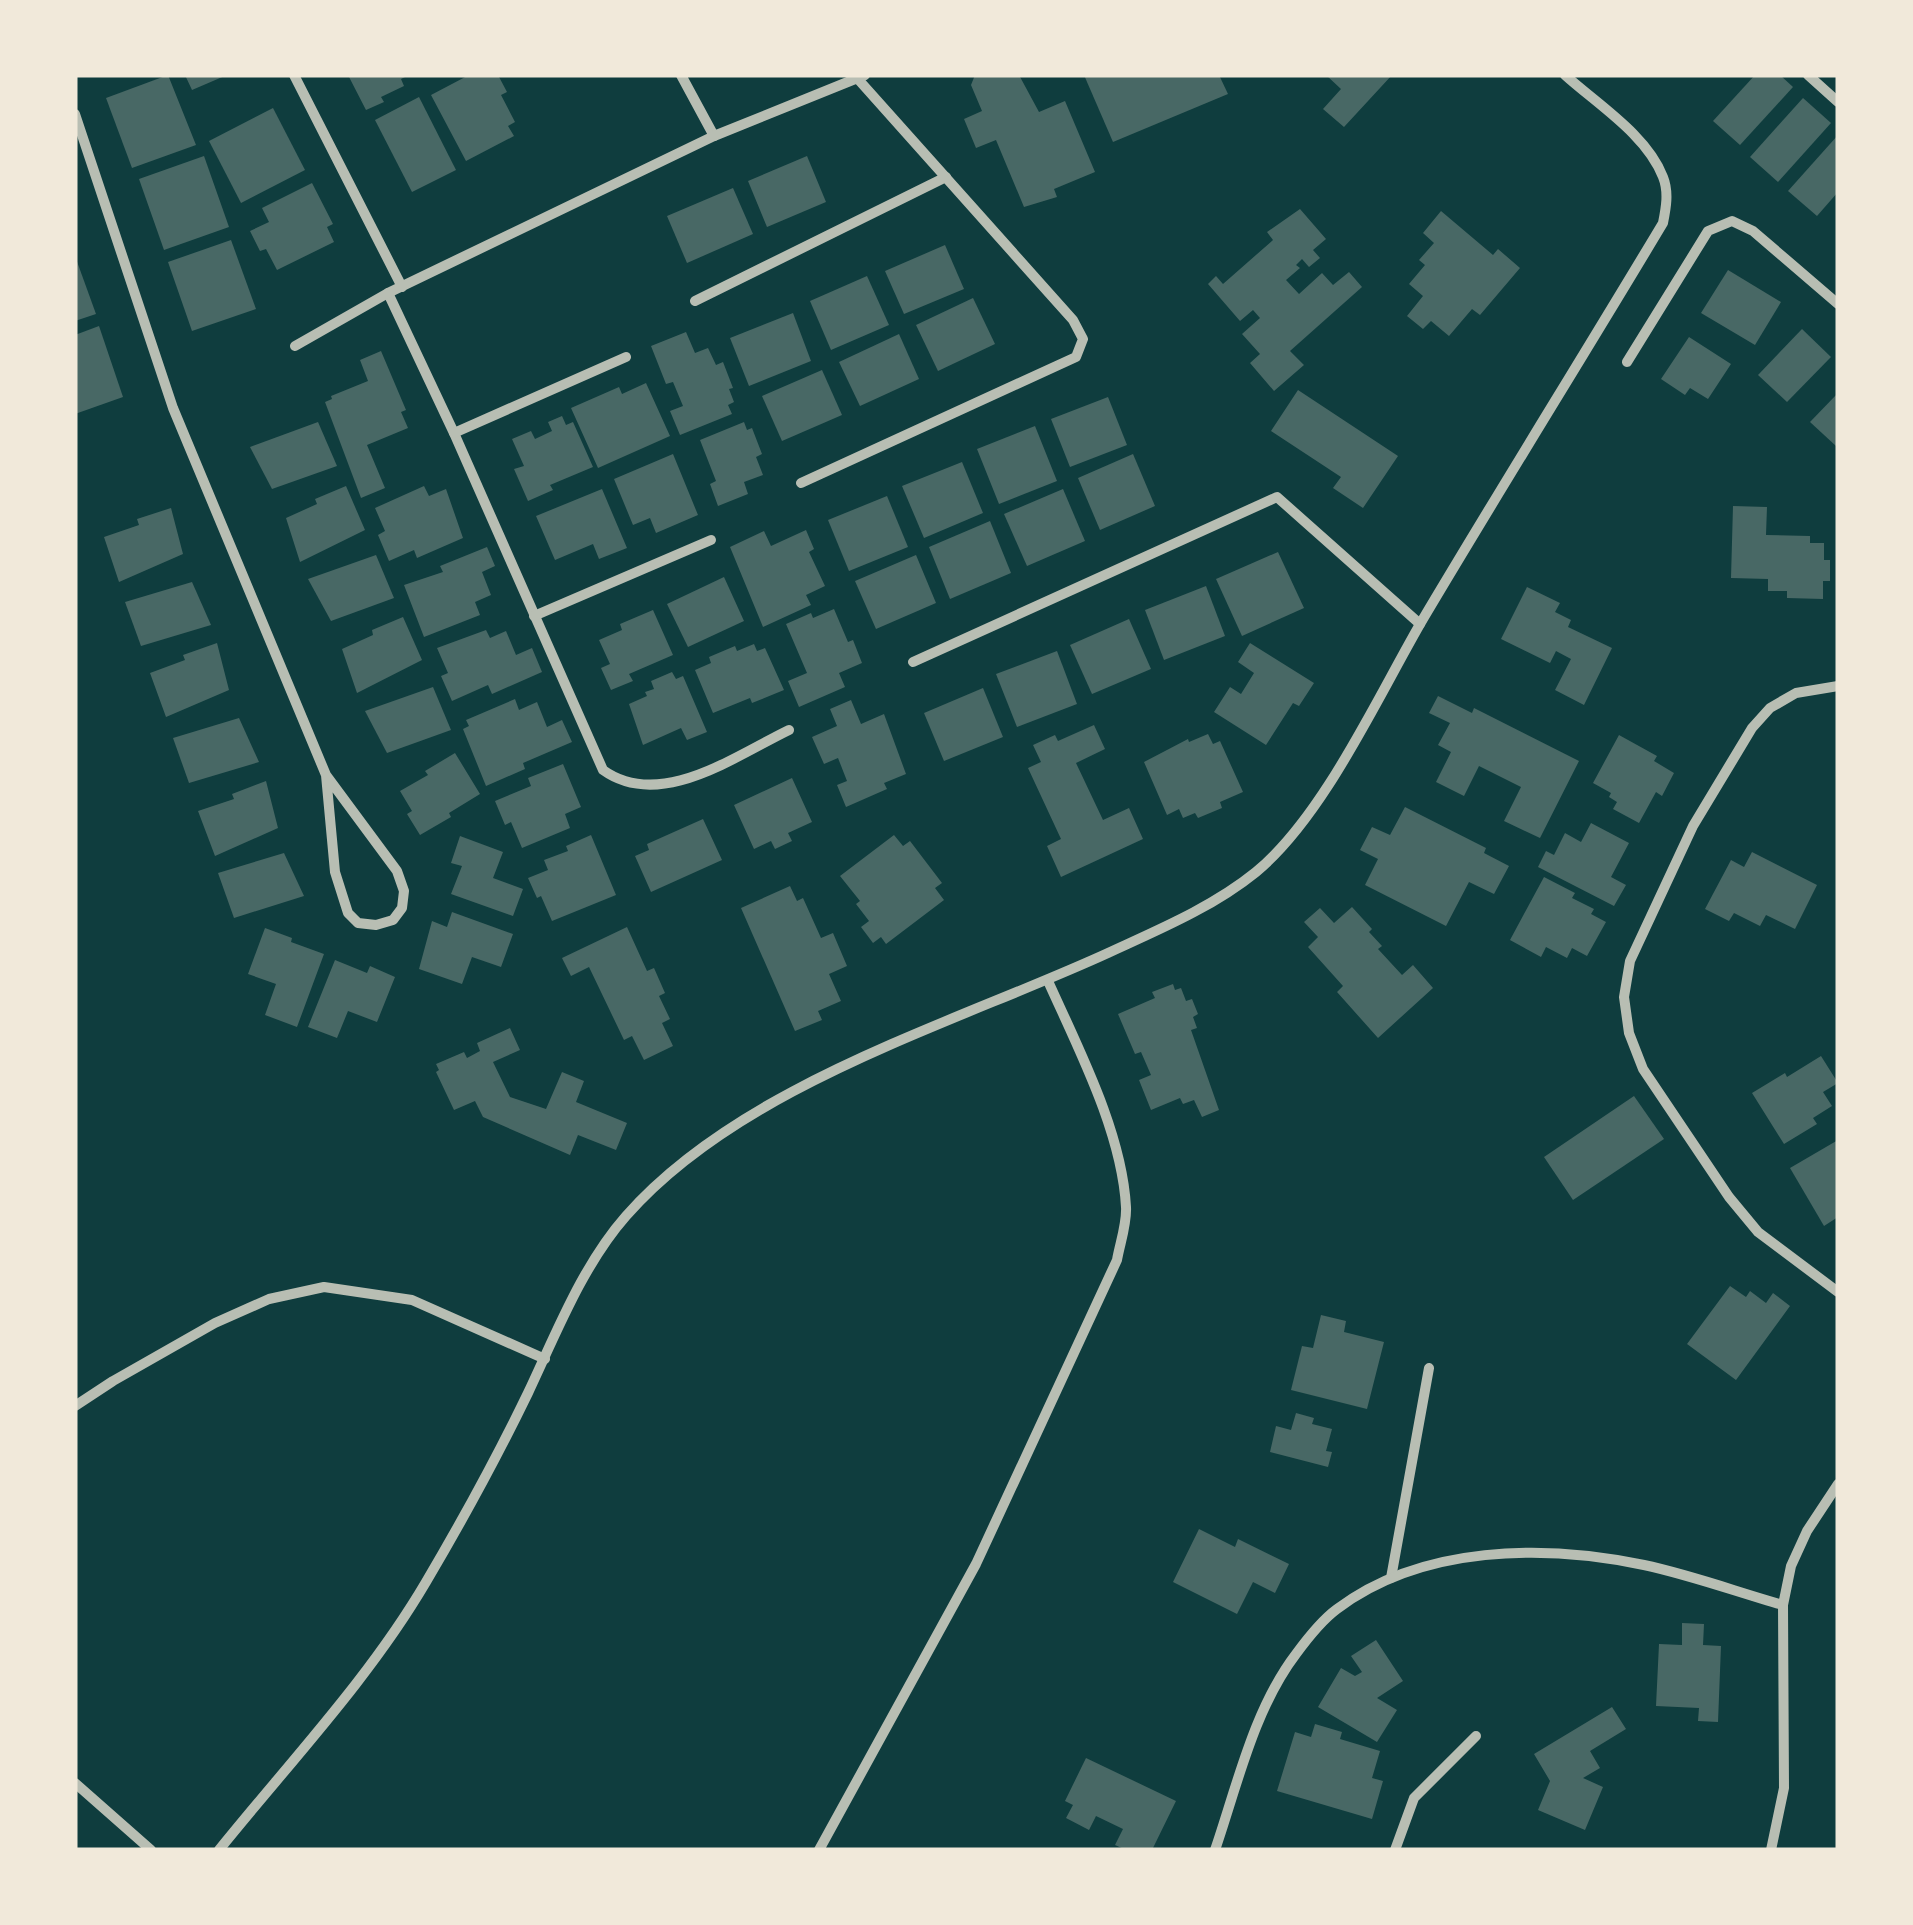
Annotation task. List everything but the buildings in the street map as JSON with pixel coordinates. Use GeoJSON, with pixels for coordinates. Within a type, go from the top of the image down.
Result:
{"type":"FeatureCollection","features":[{"type":"Feature","properties":{"kind":"street"},"geometry":{"type":"LineString","coordinates":[[294,75],[402,287]]}},
{"type":"Feature","properties":{"kind":"street"},"geometry":{"type":"LineString","coordinates":[[681,75],[714,136]]}},
{"type":"Feature","properties":{"kind":"street"},"geometry":{"type":"LineString","coordinates":[[219,1850],[363,1673],[424,1586],[587,1273],[625,1218],[675,1169],[733,1126],[802,1089],[1048,981],[1213,900],[1255,873],[1289,841],[1322,795],[1420,624],[1664,223],[1668,201],[1664,178],[1650,154],[1564,75]]}},
{"type":"Feature","properties":{"kind":"street"},"geometry":{"type":"LineString","coordinates":[[1808,75],[1838,102]]}},
{"type":"Feature","properties":{"kind":"street"},"geometry":{"type":"LineString","coordinates":[[296,346],[388,293],[714,136],[861,77],[1073,320],[1083,339],[1076,357],[800,483]]}},
{"type":"Feature","properties":{"kind":"street"},"geometry":{"type":"LineString","coordinates":[[75,114],[173,408],[326,776],[397,872],[404,891],[402,908],[393,920],[376,926],[358,924],[348,912],[335,872],[326,776]]}},
{"type":"Feature","properties":{"kind":"street"},"geometry":{"type":"LineString","coordinates":[[695,301],[946,177]]}},
{"type":"Feature","properties":{"kind":"street"},"geometry":{"type":"LineString","coordinates":[[1628,362],[1708,231],[1732,220],[1753,231],[1838,304]]}},
{"type":"Feature","properties":{"kind":"street"},"geometry":{"type":"LineString","coordinates":[[388,293],[603,770],[619,781],[634,784],[673,782],[788,730]]}},
{"type":"Feature","properties":{"kind":"street"},"geometry":{"type":"LineString","coordinates":[[454,433],[626,357]]}},
{"type":"Feature","properties":{"kind":"street"},"geometry":{"type":"LineString","coordinates":[[913,662],[1277,497],[1420,624]]}},
{"type":"Feature","properties":{"kind":"street"},"geometry":{"type":"LineString","coordinates":[[534,616],[711,540]]}},
{"type":"Feature","properties":{"kind":"street"},"geometry":{"type":"LineString","coordinates":[[1838,686],[1796,694],[1770,708],[1752,728],[1693,826],[1630,961],[1624,997],[1629,1034],[1643,1069],[1730,1198],[1758,1232],[1838,1292]]}},
{"type":"Feature","properties":{"kind":"street"},"geometry":{"type":"LineString","coordinates":[[819,1850],[976,1564],[1118,1260],[1126,1209],[1117,1158],[1098,1097],[1048,981]]}},
{"type":"Feature","properties":{"kind":"street"},"geometry":{"type":"LineString","coordinates":[[75,1406],[215,1323],[270,1298],[324,1287],[412,1300],[544,1359]]}},
{"type":"Feature","properties":{"kind":"street"},"geometry":{"type":"LineString","coordinates":[[1390,1578],[1429,1368]]}},
{"type":"Feature","properties":{"kind":"street"},"geometry":{"type":"LineString","coordinates":[[1771,1850],[1784,1788],[1783,1605],[1791,1566],[1807,1531],[1838,1484]]}},
{"type":"Feature","properties":{"kind":"street"},"geometry":{"type":"LineString","coordinates":[[1214,1850],[1266,1705],[1294,1656],[1335,1610],[1390,1578],[1446,1560],[1506,1553],[1573,1556],[1644,1565],[1783,1605]]}},
{"type":"Feature","properties":{"kind":"street"},"geometry":{"type":"LineString","coordinates":[[1394,1850],[1414,1798],[1476,1736]]}},
{"type":"Feature","properties":{"kind":"street"},"geometry":{"type":"LineString","coordinates":[[75,1783],[151,1850]]}}]}
